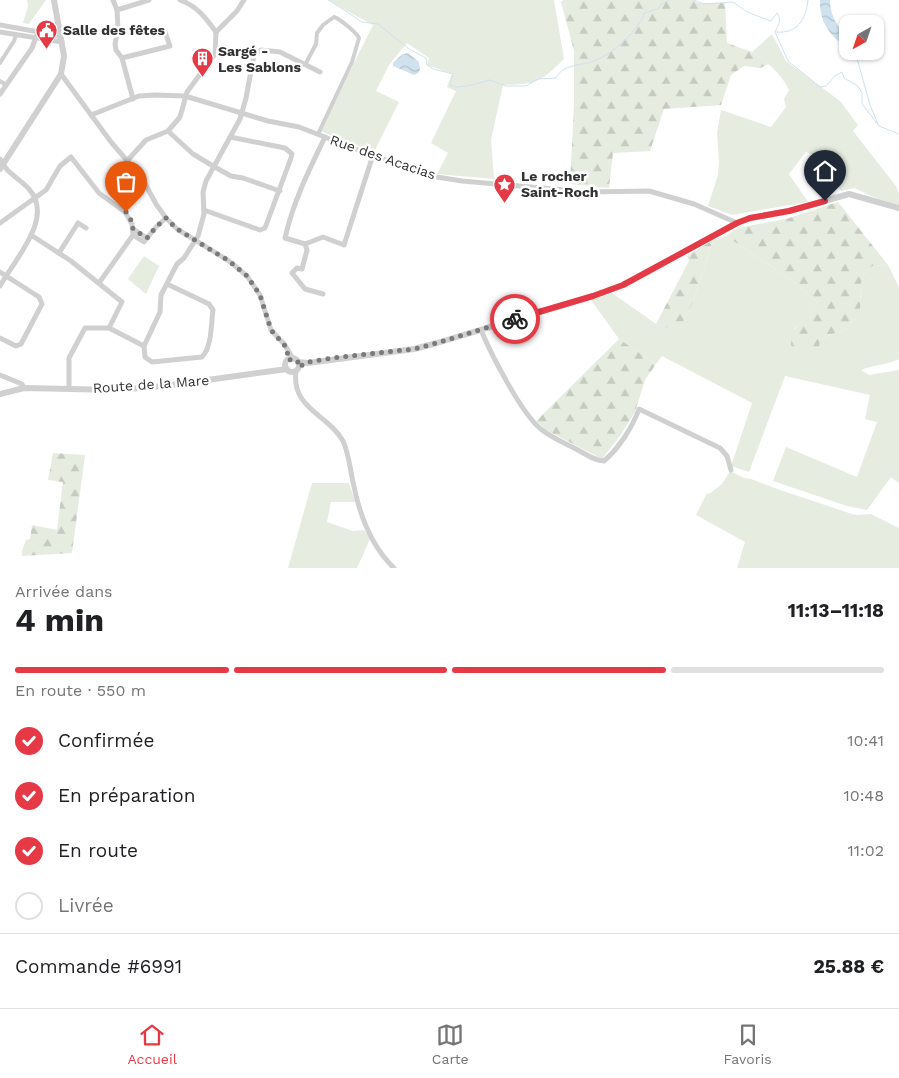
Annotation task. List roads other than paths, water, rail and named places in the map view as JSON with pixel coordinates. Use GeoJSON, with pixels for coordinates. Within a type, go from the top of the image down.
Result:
{"type":"FeatureCollection","features":[{"type":"Feature","properties":{"kind":"street"},"geometry":{"type":"LineString","coordinates":[[0,286],[31,235],[39,216],[34,197],[29,189],[1,164],[61,74],[64,56],[54,0]]}},
{"type":"Feature","properties":{"kind":"street"},"geometry":{"type":"LineString","coordinates":[[113,0],[117,10],[116,50],[122,58],[133,99]]}},
{"type":"Feature","properties":{"kind":"street"},"geometry":{"type":"LineString","coordinates":[[117,10],[149,0]]}},
{"type":"Feature","properties":{"kind":"street"},"geometry":{"type":"LineString","coordinates":[[127,161],[146,140],[168,131],[180,117],[185,96],[215,54],[216,32],[200,11],[180,0]]}},
{"type":"Feature","properties":{"kind":"street"},"geometry":{"type":"LineString","coordinates":[[216,32],[244,0]]}},
{"type":"Feature","properties":{"kind":"street"},"geometry":{"type":"LineString","coordinates":[[305,64],[316,44],[317,33],[334,17],[356,33],[359,38],[352,62],[318,134]]}},
{"type":"Feature","properties":{"kind":"street"},"geometry":{"type":"LineString","coordinates":[[0,25],[38,32],[62,39]]}},
{"type":"Feature","properties":{"kind":"street"},"geometry":{"type":"LineString","coordinates":[[0,32],[36,38],[62,39]]}},
{"type":"Feature","properties":{"kind":"street"},"geometry":{"type":"LineString","coordinates":[[0,94],[32,48],[38,32]]}},
{"type":"Feature","properties":{"kind":"street"},"geometry":{"type":"LineString","coordinates":[[122,58],[170,46],[165,32]]}},
{"type":"Feature","properties":{"kind":"street"},"geometry":{"type":"LineString","coordinates":[[0,61],[16,35]]}},
{"type":"Feature","properties":{"kind":"street"},"geometry":{"type":"LineString","coordinates":[[167,284],[209,304],[212,308],[206,353],[200,358],[152,362],[145,357],[144,346],[160,312],[161,295],[177,264],[184,258],[196,240],[201,227],[204,210],[204,186],[242,114],[253,58],[256,52],[261,50],[280,52],[320,72]]}},
{"type":"Feature","properties":{"kind":"street"},"geometry":{"type":"LineString","coordinates":[[61,74],[91,115],[142,178],[166,218],[177,229],[229,261],[247,276],[260,295],[271,330],[287,348],[296,386],[304,404],[328,423],[342,439],[347,450],[361,513],[374,542],[382,555],[394,568]]}},
{"type":"Feature","properties":{"kind":"street"},"geometry":{"type":"LineString","coordinates":[[0,81],[6,85]]}},
{"type":"Feature","properties":{"kind":"street","name":"Rue des Acacias"},"geometry":{"type":"LineString","coordinates":[[91,115],[133,99],[155,94],[185,96],[242,114],[299,127],[373,156],[449,179],[588,192],[649,191],[694,204],[737,223]]}},
{"type":"Feature","properties":{"kind":"street"},"geometry":{"type":"LineString","coordinates":[[168,131],[193,154],[213,166],[232,176],[280,191]]}},
{"type":"Feature","properties":{"kind":"street"},"geometry":{"type":"LineString","coordinates":[[204,210],[262,230],[267,226],[292,158],[290,151],[285,148],[230,137]]}},
{"type":"Feature","properties":{"kind":"street"},"geometry":{"type":"LineString","coordinates":[[325,137],[297,197],[285,238],[305,244],[323,237],[344,245],[373,156]]}},
{"type":"Feature","properties":{"kind":"street"},"geometry":{"type":"LineString","coordinates":[[0,223],[46,190],[60,166],[71,157],[99,193],[126,212],[131,220],[133,232],[144,242],[166,218]]}},
{"type":"Feature","properties":{"kind":"street"},"geometry":{"type":"LineString","coordinates":[[731,470],[726,456],[720,448],[639,409],[623,438],[604,461],[589,456],[542,431],[515,394],[481,330],[623,285],[737,223],[750,218],[789,211],[849,194],[899,208]]}},
{"type":"Feature","properties":{"kind":"street"},"geometry":{"type":"LineString","coordinates":[[59,253],[78,223],[86,228]]}},
{"type":"Feature","properties":{"kind":"street"},"geometry":{"type":"LineString","coordinates":[[99,283],[133,232]]}},
{"type":"Feature","properties":{"kind":"street"},"geometry":{"type":"LineString","coordinates":[[31,235],[59,253],[122,302],[109,328]]}},
{"type":"Feature","properties":{"kind":"street"},"geometry":{"type":"LineString","coordinates":[[305,244],[307,250],[302,269],[297,268],[292,273],[305,289],[323,294]]}},
{"type":"Feature","properties":{"kind":"street"},"geometry":{"type":"LineString","coordinates":[[0,272],[39,297],[42,304],[21,344],[16,346],[0,338]]}},
{"type":"Feature","properties":{"kind":"street"},"geometry":{"type":"LineString","coordinates":[[69,389],[69,358],[83,330],[86,328],[109,328],[144,346]]}},
{"type":"Feature","properties":{"kind":"street","name":"Route de la Mare"},"geometry":{"type":"LineString","coordinates":[[0,394],[24,388],[116,390],[164,386],[272,370],[308,362],[414,349],[481,330]]}},
{"type":"Feature","properties":{"kind":"street"},"geometry":{"type":"LineString","coordinates":[[0,375],[22,384],[24,388]]}},
{"type":"Feature","properties":{"kind":"water"},"geometry":{"type":"Polygon","coordinates":[[[820,0],[830,0],[834,19],[839,26],[839,41],[827,28],[820,8],[820,0]]]}},
{"type":"Feature","properties":{"kind":"water"},"geometry":{"type":"Polygon","coordinates":[[[408,53],[419,62],[420,70],[414,75],[393,66],[393,63],[398,58],[408,53]]]}},
{"type":"Feature","properties":{"kind":"waterway"},"geometry":{"type":"LineString","coordinates":[[329,0],[362,22],[378,24],[409,49],[426,58],[427,65],[433,69],[453,74],[450,85],[455,87],[468,86],[490,80],[506,86],[526,86],[538,79],[556,78],[559,73],[567,68],[594,61],[611,52],[630,35],[643,18],[644,13],[658,9],[661,4],[670,0]]}},
{"type":"Feature","properties":{"kind":"waterway"},"geometry":{"type":"LineString","coordinates":[[694,0],[704,4],[733,2],[747,12],[771,21],[777,13],[779,20],[775,32],[788,61],[820,87],[826,86],[835,76],[842,72],[844,78],[858,86],[862,93],[862,104],[879,126],[899,134]]}},
{"type":"Feature","properties":{"kind":"waterway"},"geometry":{"type":"LineString","coordinates":[[776,32],[790,31],[795,28],[803,19],[808,0]]}},
{"type":"Feature","properties":{"kind":"waterway"},"geometry":{"type":"LineString","coordinates":[[858,60],[870,105],[878,124]]}},
{"type":"Feature","properties":{"kind":"place","name":"Salle des fêtes"},"geometry":{"type":"Point","coordinates":[47,49]}},
{"type":"Feature","properties":{"kind":"place","name":"Sargé - Les Sablons"},"geometry":{"type":"Point","coordinates":[202,78]}},
{"type":"Feature","properties":{"kind":"place","name":"Le rocher Saint-Roch"},"geometry":{"type":"Point","coordinates":[505,203]}}]}
